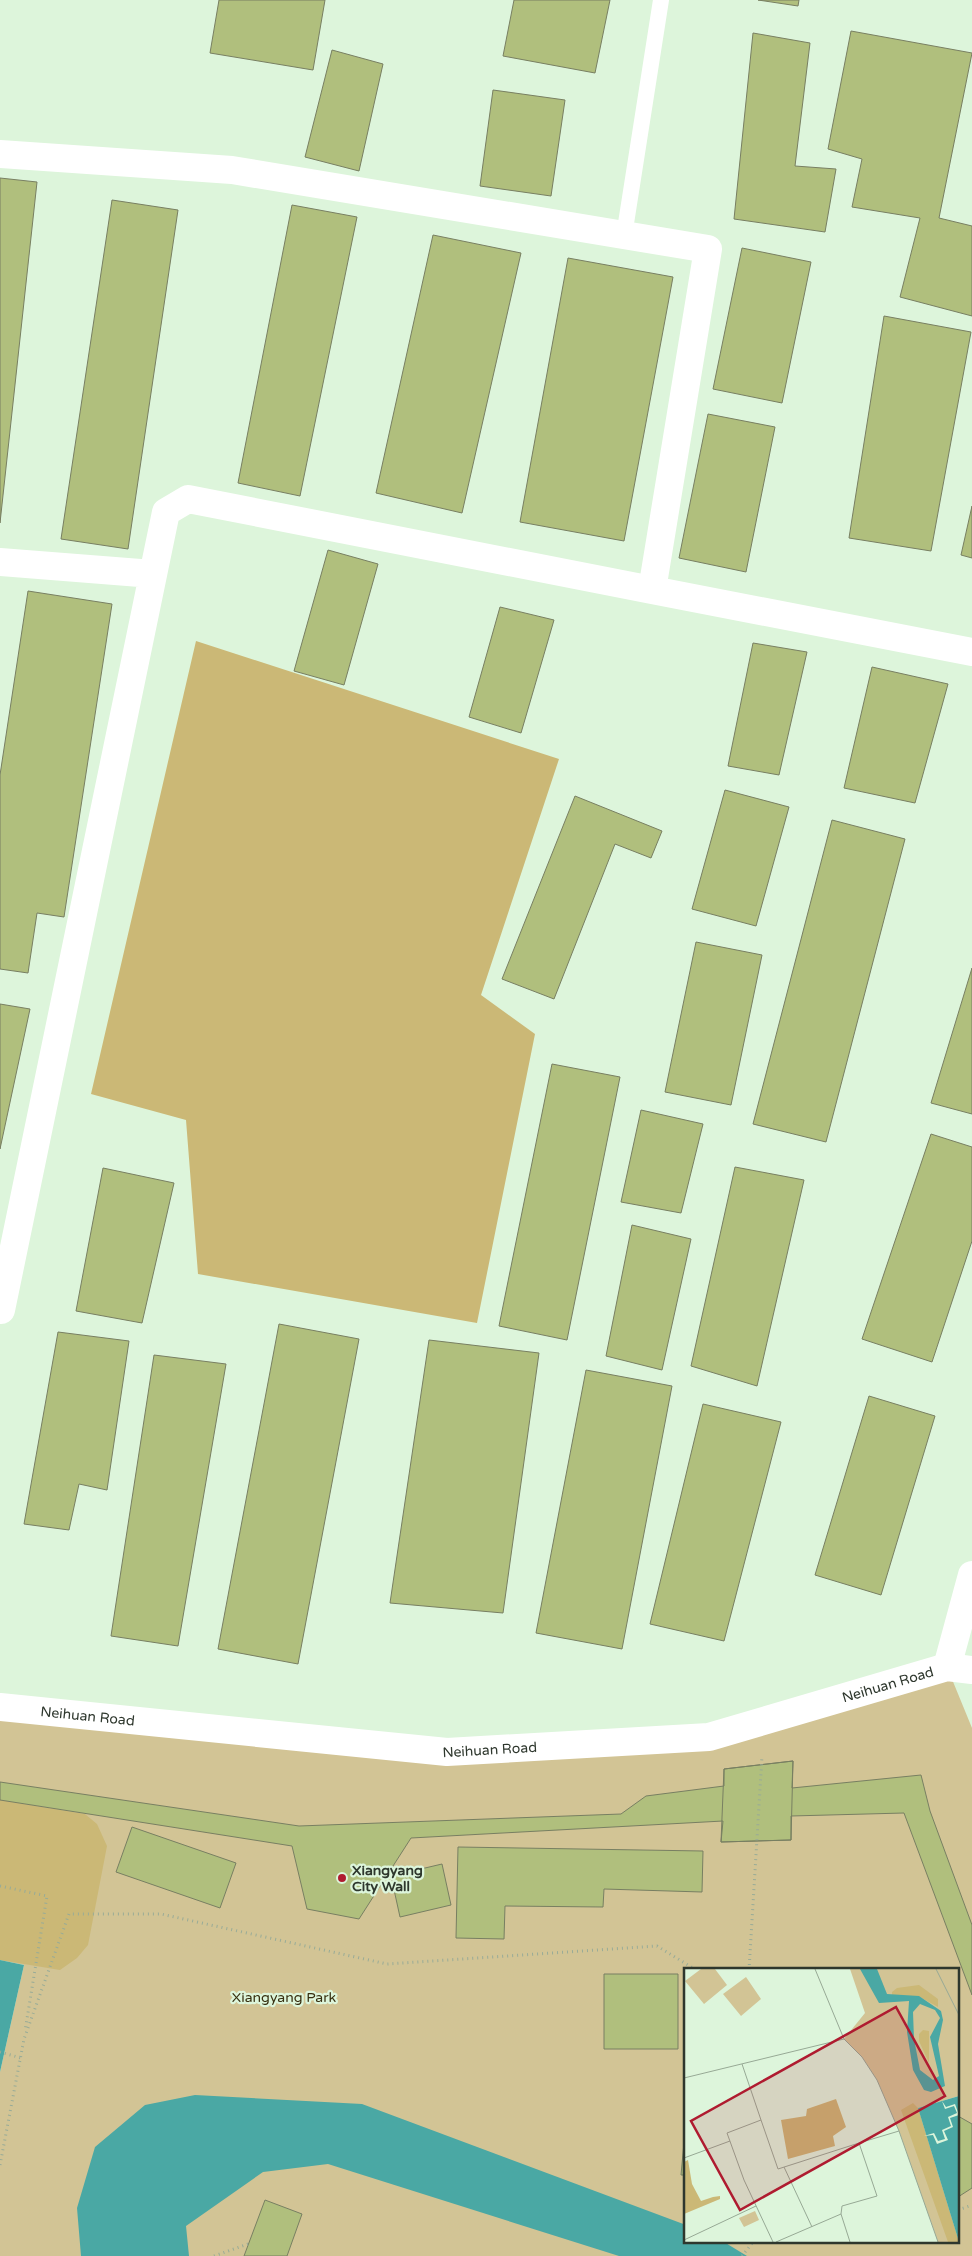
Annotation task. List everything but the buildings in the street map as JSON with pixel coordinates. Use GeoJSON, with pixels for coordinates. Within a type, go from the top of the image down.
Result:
{"type":"FeatureCollection","features":[{"type":"Feature","properties":{"kind":"street"},"geometry":{"type":"LineString","coordinates":[[0,154],[232,170],[708,249],[652,590]]}},
{"type":"Feature","properties":{"kind":"street"},"geometry":{"type":"LineString","coordinates":[[0,1312],[166,512],[188,499],[972,652]]}},
{"type":"Feature","properties":{"kind":"street"},"geometry":{"type":"LineString","coordinates":[[0,562],[153,574]]}},
{"type":"Feature","properties":{"kind":"street"},"geometry":{"type":"LineString","coordinates":[[959,1668],[972,1575]]}},
{"type":"Feature","properties":{"kind":"street","name":"Neihuan Road"},"geometry":{"type":"LineString","coordinates":[[0,1707],[447,1752],[709,1737],[959,1668]]}},
{"type":"Feature","properties":{"kind":"lane"},"geometry":{"type":"LineString","coordinates":[[624,236],[660,0]]}},
{"type":"Feature","properties":{"kind":"path"},"geometry":{"type":"LineString","coordinates":[[749,1968],[764,1721]]}},
{"type":"Feature","properties":{"kind":"path"},"geometry":{"type":"LineString","coordinates":[[0,1886],[47,1896],[21,2058],[0,2165]]}},
{"type":"Feature","properties":{"kind":"path"},"geometry":{"type":"LineString","coordinates":[[24,2039],[69,1914],[161,1914],[387,1964],[657,1946],[693,1968]]}},
{"type":"Feature","properties":{"kind":"path"},"geometry":{"type":"LineString","coordinates":[[0,2052],[21,2058]]}},
{"type":"Feature","properties":{"kind":"path"},"geometry":{"type":"LineString","coordinates":[[960,2209],[972,2205]]}},
{"type":"Feature","properties":{"kind":"path"},"geometry":{"type":"LineString","coordinates":[[214,2256],[248,2244]]}},
{"type":"Feature","properties":{"kind":"path"},"geometry":{"type":"LineString","coordinates":[[742,2256],[744,2250],[751,2244]]}},
{"type":"Feature","properties":{"kind":"green space","name":"Xiangyang Park"},"geometry":{"type":"Polygon","coordinates":[[[947,1667],[972,1728],[972,2256],[0,2256],[0,2072],[24,1965],[0,1960],[0,1707],[447,1752],[709,1737],[947,1667]]]}},
{"type":"Feature","properties":{"kind":"shaded area"},"geometry":{"type":"Polygon","coordinates":[[[196,641],[559,759],[481,995],[535,1034],[477,1323],[198,1274],[186,1120],[91,1094],[196,641]]]}},
{"type":"Feature","properties":{"kind":"shaded area"},"geometry":{"type":"Polygon","coordinates":[[[0,1800],[85,1814],[97,1824],[107,1846],[88,1945],[77,1958],[60,1970],[0,1960],[0,1800]]]}},
{"type":"Feature","properties":{"kind":"water"},"geometry":{"type":"Polygon","coordinates":[[[0,1960],[24,1965],[0,2072],[0,1960]]]}},
{"type":"Feature","properties":{"kind":"water"},"geometry":{"type":"Polygon","coordinates":[[[195,2095],[362,2104],[684,2224],[684,2244],[727,2244],[747,2256],[619,2256],[328,2164],[263,2172],[186,2226],[189,2256],[81,2256],[77,2208],[95,2147],[145,2105],[195,2095]]]}},
{"type":"Feature","properties":{"kind":"place","name":"Xiangyang City Wall"},"geometry":{"type":"Point","coordinates":[342,1878]}}]}
